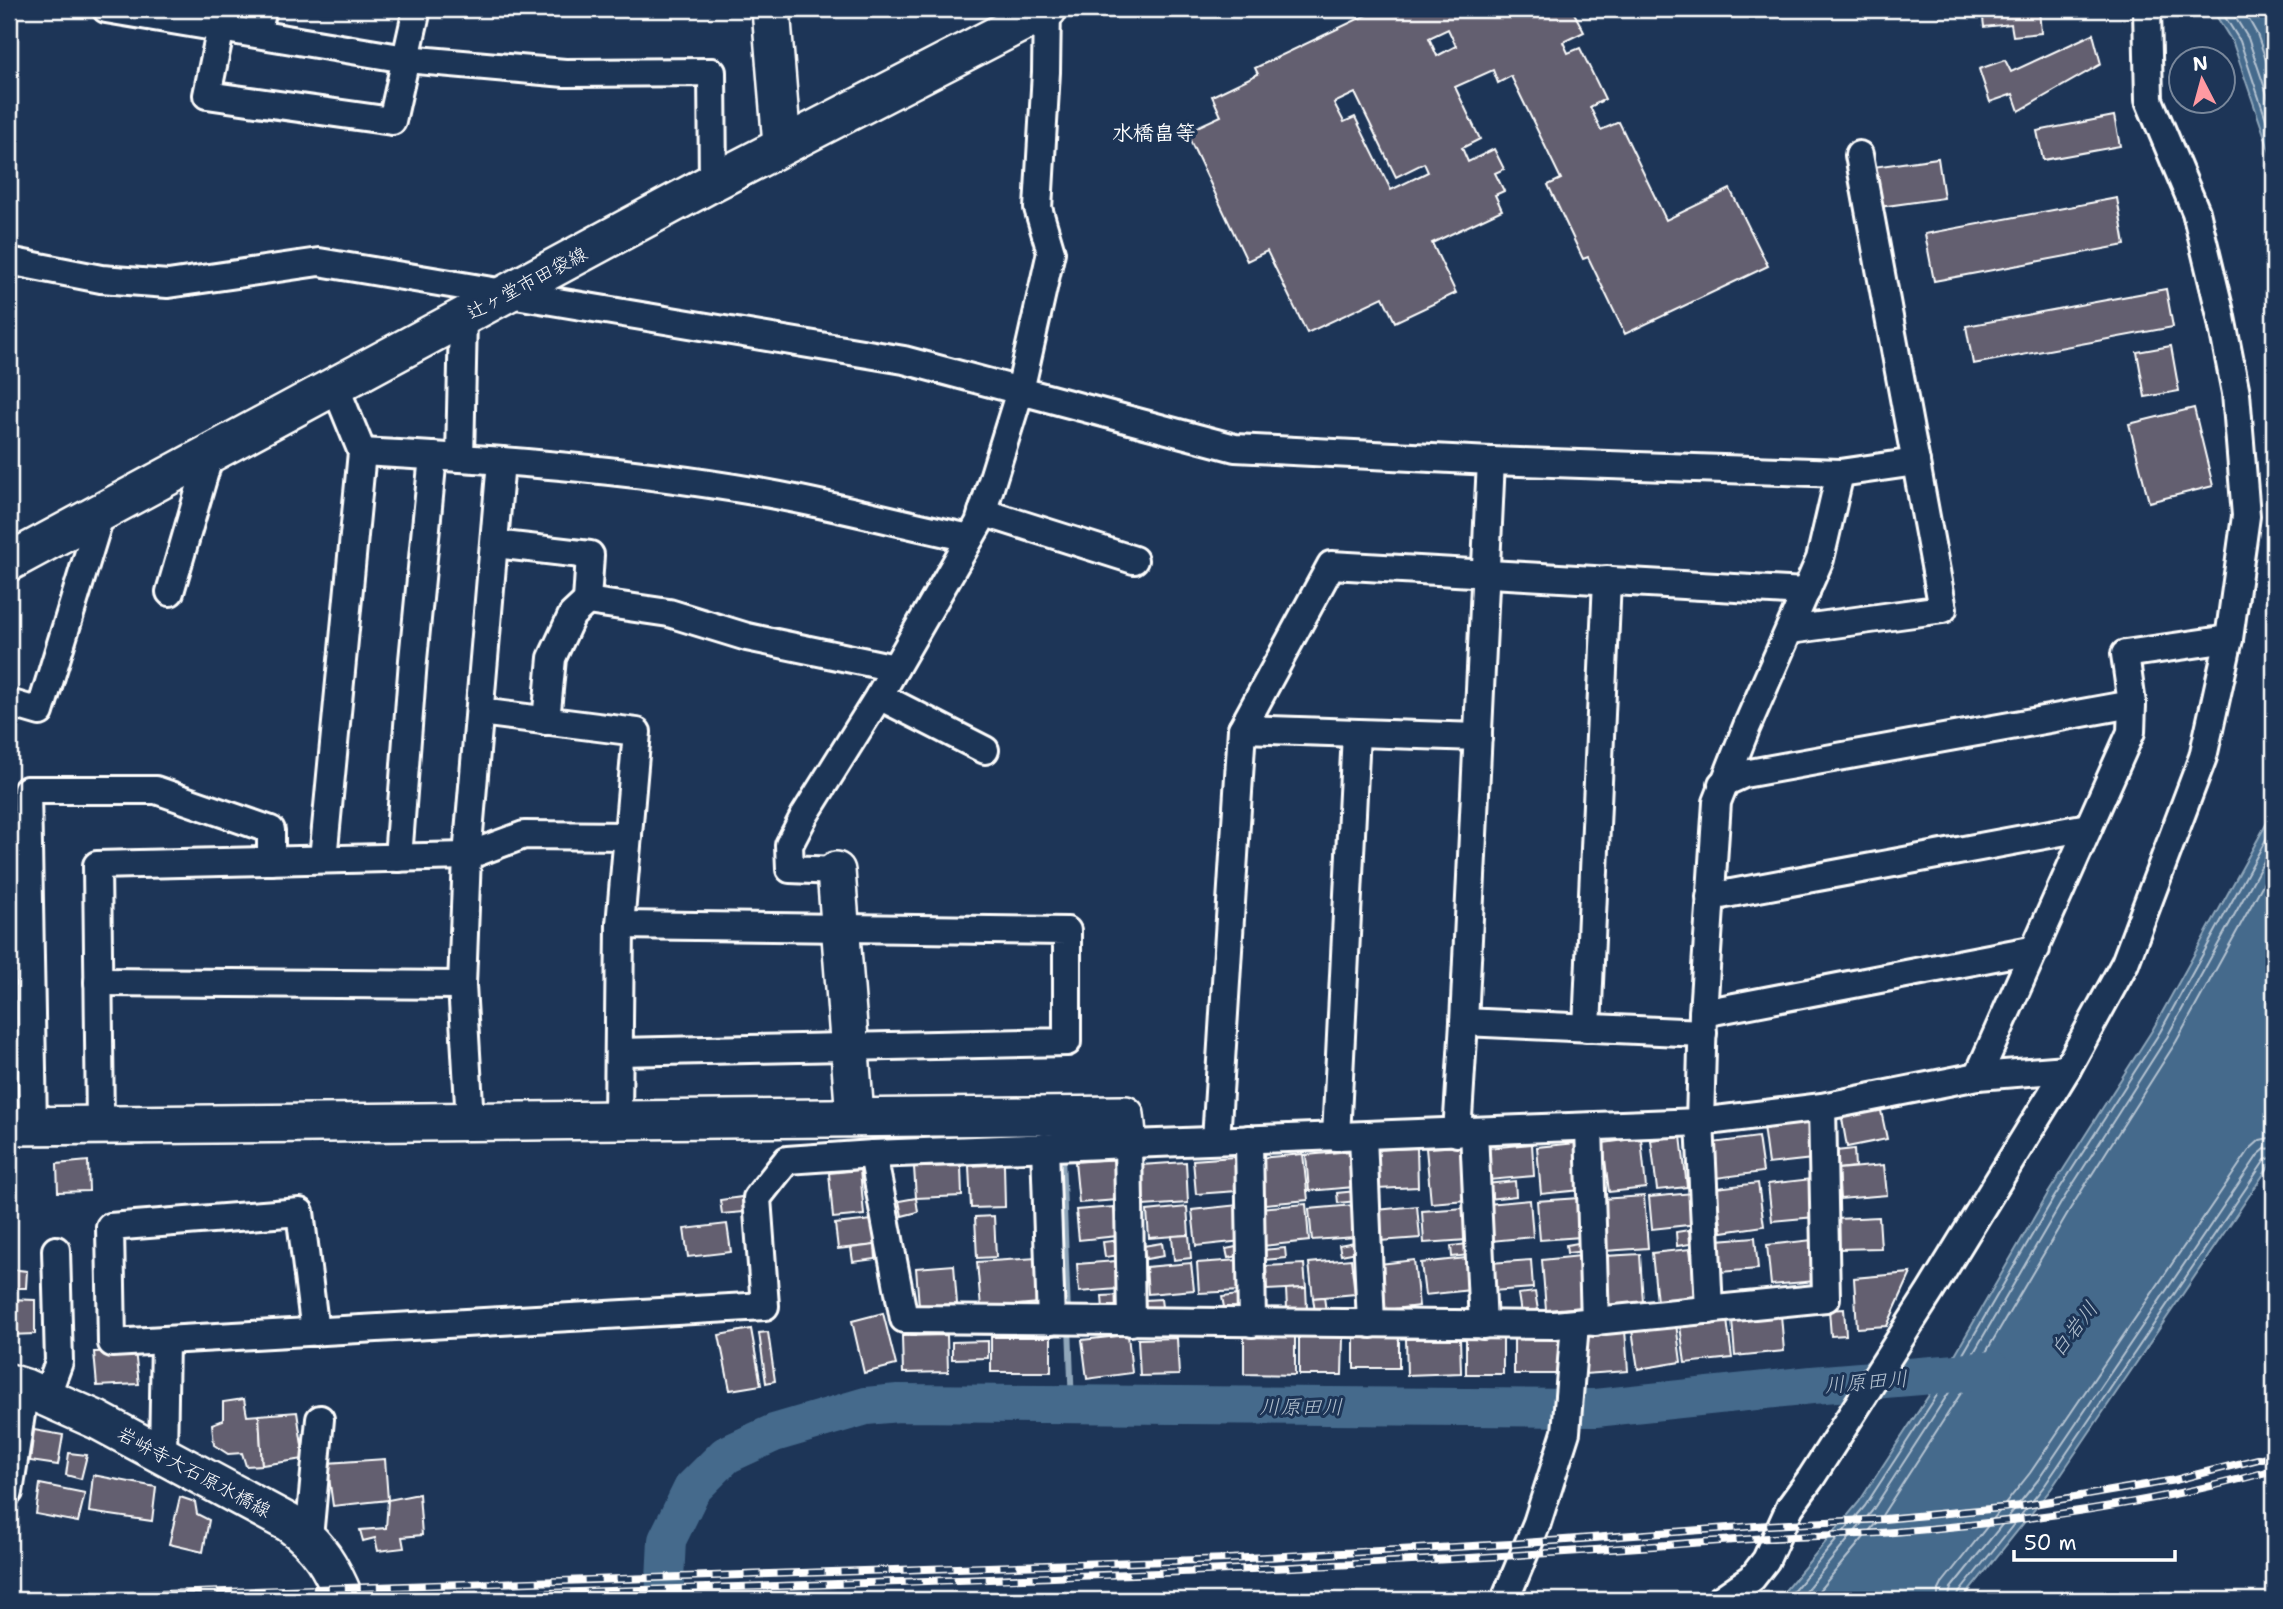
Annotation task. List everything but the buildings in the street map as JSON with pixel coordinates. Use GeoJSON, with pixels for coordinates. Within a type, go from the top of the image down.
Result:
{"type":"FeatureCollection","features":[{"type":"Feature","properties":{"kind":"main road"},"geometry":{"type":"LineString","coordinates":[[771,9],[782,145]]}},
{"type":"Feature","properties":{"kind":"main road","name":"辻ヶ堂市田袋線"},"geometry":{"type":"LineString","coordinates":[[9,562],[782,145],[1047,9]]}},
{"type":"Feature","properties":{"kind":"main road"},"geometry":{"type":"LineString","coordinates":[[836,871],[855,1117]]}},
{"type":"Feature","properties":{"kind":"main road"},"geometry":{"type":"LineString","coordinates":[[21,1126],[1125,1115],[1128,1144]]}},
{"type":"Feature","properties":{"kind":"main road","name":"岩峅寺大石原水橋線"},"geometry":{"type":"LineString","coordinates":[[27,1389],[97,1420],[289,1523],[309,1538],[321,1552],[345,1600]]}},
{"type":"Feature","properties":{"kind":"street"},"geometry":{"type":"LineString","coordinates":[[106,9],[221,27],[260,21],[406,59],[565,73],[712,72],[713,182]]}},
{"type":"Feature","properties":{"kind":"street"},"geometry":{"type":"LineString","coordinates":[[221,27],[207,95],[391,121],[417,9]]}},
{"type":"Feature","properties":{"kind":"street"},"geometry":{"type":"LineString","coordinates":[[836,871],[790,869],[789,845],[979,523],[1020,391],[1051,252],[1038,208],[1047,9]]}},
{"type":"Feature","properties":{"kind":"street"},"geometry":{"type":"LineString","coordinates":[[1720,1600],[1752,1578],[1766,1560],[1790,1507],[1923,1304],[2067,1069],[2125,963],[2203,757],[2229,639],[2246,516],[2236,393],[2220,312],[2196,212],[2149,100],[2147,9]]}},
{"type":"Feature","properties":{"kind":"street"},"geometry":{"type":"LineString","coordinates":[[1790,630],[1943,609],[1859,155]]}},
{"type":"Feature","properties":{"kind":"street"},"geometry":{"type":"LineString","coordinates":[[9,261],[101,279],[168,284],[319,262],[904,360],[1235,448],[1491,461],[1840,473],[1916,462]]}},
{"type":"Feature","properties":{"kind":"street"},"geometry":{"type":"LineString","coordinates":[[460,458],[463,318]]}},
{"type":"Feature","properties":{"kind":"street"},"geometry":{"type":"LineString","coordinates":[[323,859],[362,452],[335,386]]}},
{"type":"Feature","properties":{"kind":"street"},"geometry":{"type":"LineString","coordinates":[[362,452],[501,461],[656,476],[755,491],[970,538]]}},
{"type":"Feature","properties":{"kind":"street"},"geometry":{"type":"LineString","coordinates":[[170,592],[210,454]]}},
{"type":"Feature","properties":{"kind":"street"},"geometry":{"type":"LineString","coordinates":[[398,858],[432,456]]}},
{"type":"Feature","properties":{"kind":"street"},"geometry":{"type":"LineString","coordinates":[[470,1121],[462,985],[467,856],[501,461]]}},
{"type":"Feature","properties":{"kind":"street"},"geometry":{"type":"LineString","coordinates":[[1483,1325],[1465,1132],[1464,1022],[1491,461]]}},
{"type":"Feature","properties":{"kind":"street"},"geometry":{"type":"LineString","coordinates":[[1709,1310],[1700,1122],[1703,1023],[1717,802],[1820,559],[1840,473]]}},
{"type":"Feature","properties":{"kind":"street"},"geometry":{"type":"LineString","coordinates":[[982,512],[1134,560]]}},
{"type":"Feature","properties":{"kind":"street"},"geometry":{"type":"LineString","coordinates":[[9,703],[40,712],[101,513]]}},
{"type":"Feature","properties":{"kind":"street"},"geometry":{"type":"LineString","coordinates":[[495,544],[590,555],[587,601],[572,615],[552,657],[546,721]]}},
{"type":"Feature","properties":{"kind":"street"},"geometry":{"type":"LineString","coordinates":[[1216,1140],[1242,729],[1331,565],[1805,592]]}},
{"type":"Feature","properties":{"kind":"street"},"geometry":{"type":"LineString","coordinates":[[1587,1028],[1607,580]]}},
{"type":"Feature","properties":{"kind":"street"},"geometry":{"type":"LineString","coordinates":[[587,601],[669,613],[747,637],[895,668]]}},
{"type":"Feature","properties":{"kind":"street"},"geometry":{"type":"LineString","coordinates":[[1978,1076],[2131,732],[2132,704],[2125,654],[2229,639]]}},
{"type":"Feature","properties":{"kind":"street"},"geometry":{"type":"LineString","coordinates":[[879,696],[985,750]]}},
{"type":"Feature","properties":{"kind":"street"},"geometry":{"type":"LineString","coordinates":[[1723,784],[1744,774],[2132,704]]}},
{"type":"Feature","properties":{"kind":"street"},"geometry":{"type":"LineString","coordinates":[[480,712],[637,732],[620,925],[618,1120]]}},
{"type":"Feature","properties":{"kind":"street"},"geometry":{"type":"LineString","coordinates":[[1242,729],[1478,737]]}},
{"type":"Feature","properties":{"kind":"street"},"geometry":{"type":"LineString","coordinates":[[1336,1137],[1356,733]]}},
{"type":"Feature","properties":{"kind":"street"},"geometry":{"type":"LineString","coordinates":[[21,1126],[27,790],[156,790],[271,830],[271,860]]}},
{"type":"Feature","properties":{"kind":"street"},"geometry":{"type":"LineString","coordinates":[[1710,897],[2088,827]]}},
{"type":"Feature","properties":{"kind":"street"},"geometry":{"type":"LineString","coordinates":[[100,1125],[97,865],[467,856],[524,835],[628,835]]}},
{"type":"Feature","properties":{"kind":"street"},"geometry":{"type":"LineString","coordinates":[[619,1052],[1067,1042],[1067,931],[620,925]]}},
{"type":"Feature","properties":{"kind":"street"},"geometry":{"type":"LineString","coordinates":[[1464,1022],[1587,1028],[1703,1023],[2036,949]]}},
{"type":"Feature","properties":{"kind":"street"},"geometry":{"type":"LineString","coordinates":[[98,982],[462,985]]}},
{"type":"Feature","properties":{"kind":"street"},"geometry":{"type":"LineString","coordinates":[[315,1332],[300,1212],[110,1227],[112,1343],[315,1332],[765,1306],[757,1198],[787,1160],[873,1154],[1700,1122],[1822,1107],[1978,1076],[2067,1069]]}},
{"type":"Feature","properties":{"kind":"street"},"geometry":{"type":"LineString","coordinates":[[873,1154],[904,1320],[1483,1325],[1585,1323],[1826,1298],[1822,1107]]}},
{"type":"Feature","properties":{"kind":"street"},"geometry":{"type":"LineString","coordinates":[[1504,1600],[1537,1523],[1566,1432],[1585,1323],[1589,1127]]}},
{"type":"Feature","properties":{"kind":"street"},"geometry":{"type":"LineString","coordinates":[[1363,1136],[1371,1324]]}},
{"type":"Feature","properties":{"kind":"street"},"geometry":{"type":"LineString","coordinates":[[1249,1139],[1252,1323]]}},
{"type":"Feature","properties":{"kind":"street"},"geometry":{"type":"LineString","coordinates":[[1128,1144],[1131,1322]]}},
{"type":"Feature","properties":{"kind":"street"},"geometry":{"type":"LineString","coordinates":[[1045,1147],[1051,1321]]}},
{"type":"Feature","properties":{"kind":"street"},"geometry":{"type":"LineString","coordinates":[[9,1492],[27,1389],[59,1363],[56,1250]]}},
{"type":"Feature","properties":{"kind":"street"},"geometry":{"type":"LineString","coordinates":[[163,1455],[165,1340]]}},
{"type":"Feature","properties":{"kind":"street"},"geometry":{"type":"LineString","coordinates":[[309,1538],[320,1419]]}},
{"type":"Feature","properties":{"kind":"water"},"geometry":{"type":"Polygon","coordinates":[[[2212,9],[2274,9],[2274,164],[2238,58],[2238,46],[2233,43],[2212,9]]]}},
{"type":"Feature","properties":{"kind":"water","name":"白岩川"},"geometry":{"type":"Polygon","coordinates":[[[2274,810],[2274,1159],[2051,1489],[1962,1600],[1777,1600],[1859,1502],[1950,1363],[2047,1195],[2153,1029],[2274,810]]]}},
{"type":"Feature","properties":{"kind":"waterway"},"geometry":{"type":"LineString","coordinates":[[18,1144],[143,1143]]}},
{"type":"Feature","properties":{"kind":"waterway"},"geometry":{"type":"LineString","coordinates":[[1062,1155],[1068,1315]]}},
{"type":"Feature","properties":{"kind":"waterway"},"geometry":{"type":"LineString","coordinates":[[1069,1326],[1072,1406]]}},
{"type":"Feature","properties":{"kind":"waterway","name":"川原田川"},"geometry":{"type":"LineString","coordinates":[[664,1600],[667,1540],[692,1489],[726,1455],[774,1433],[866,1406],[898,1403],[1595,1408],[1812,1385],[1993,1370]]}},
{"type":"Feature","properties":{"kind":"railway"},"geometry":{"type":"LineString","coordinates":[[9,1599],[1229,1559],[1511,1544],[1884,1519],[2022,1506],[2175,1480],[2274,1455]]}},
{"type":"Feature","properties":{"kind":"railway"},"geometry":{"type":"LineString","coordinates":[[362,1599],[1007,1579],[1330,1565],[1894,1532],[2085,1510],[2181,1493],[2274,1470]]}},
{"type":"Feature","properties":{"kind":"district","name":"水橋畠等"},"geometry":{"type":"Point","coordinates":[1154,133]}}]}
